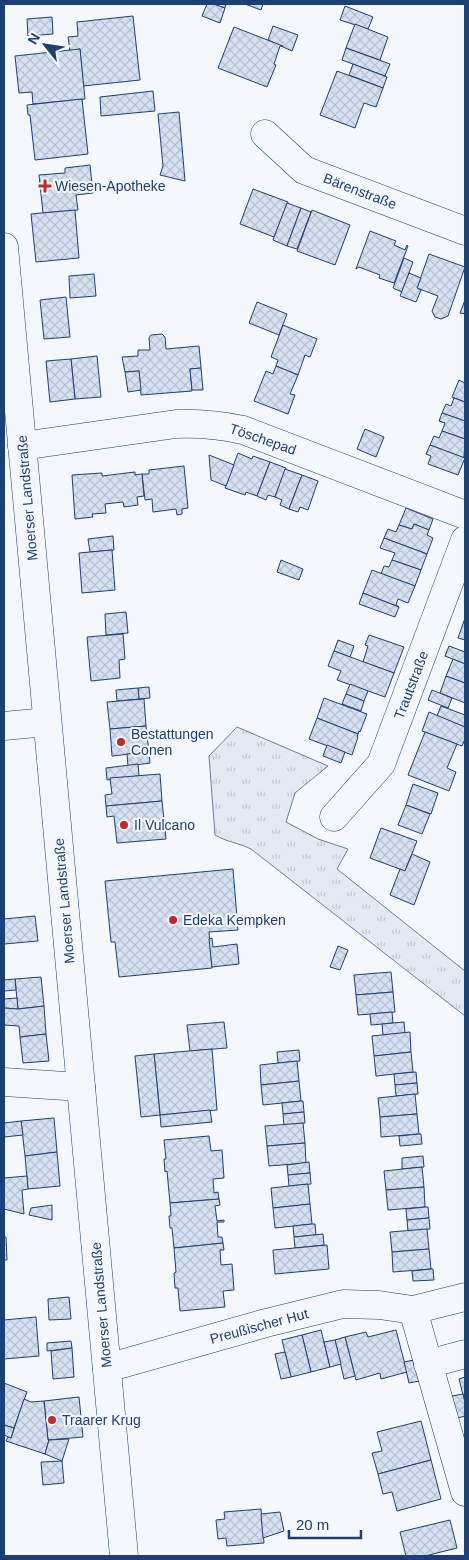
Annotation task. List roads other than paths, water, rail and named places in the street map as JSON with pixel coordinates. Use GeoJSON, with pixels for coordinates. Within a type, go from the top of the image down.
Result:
{"type":"FeatureCollection","features":[{"type":"Feature","properties":{"kind":"street","name":"Bärenstraße"},"geometry":{"type":"LineString","coordinates":[[265,134],[304,170],[465,231]]}},
{"type":"Feature","properties":{"kind":"street","name":"Moerser Landstraße"},"geometry":{"type":"LineString","coordinates":[[4,247],[124,1556]]}},
{"type":"Feature","properties":{"kind":"street","name":"Töschepad"},"geometry":{"type":"LineString","coordinates":[[22,446],[176,424],[222,425],[243,430],[465,515]]}},
{"type":"Feature","properties":{"kind":"street","name":"Trautstraße"},"geometry":{"type":"LineString","coordinates":[[334,817],[381,764],[465,540]]}},
{"type":"Feature","properties":{"kind":"street"},"geometry":{"type":"LineString","coordinates":[[4,726],[47,722]]}},
{"type":"Feature","properties":{"kind":"street"},"geometry":{"type":"LineString","coordinates":[[4,1082],[81,1087]]}},
{"type":"Feature","properties":{"kind":"street","name":"Preußischer Hut"},"geometry":{"type":"LineString","coordinates":[[107,1368],[266,1323],[343,1304],[379,1305],[413,1310],[465,1297]]}},
{"type":"Feature","properties":{"kind":"street"},"geometry":{"type":"LineString","coordinates":[[413,1310],[465,1492]]}},
{"type":"Feature","properties":{"kind":"street"},"geometry":{"type":"LineString","coordinates":[[428,1364],[465,1354]]}},
{"type":"Feature","properties":{"kind":"place","name":"Wiesen-Apotheke"},"geometry":{"type":"Point","coordinates":[45,186]}},
{"type":"Feature","properties":{"kind":"place","name":"Bestattungen Conen"},"geometry":{"type":"Point","coordinates":[121,742]}},
{"type":"Feature","properties":{"kind":"place","name":"Il Vulcano"},"geometry":{"type":"Point","coordinates":[124,825]}},
{"type":"Feature","properties":{"kind":"place","name":"Edeka Kempken"},"geometry":{"type":"Point","coordinates":[173,920]}},
{"type":"Feature","properties":{"kind":"place","name":"Traarer Krug"},"geometry":{"type":"Point","coordinates":[52,1420]}}]}
